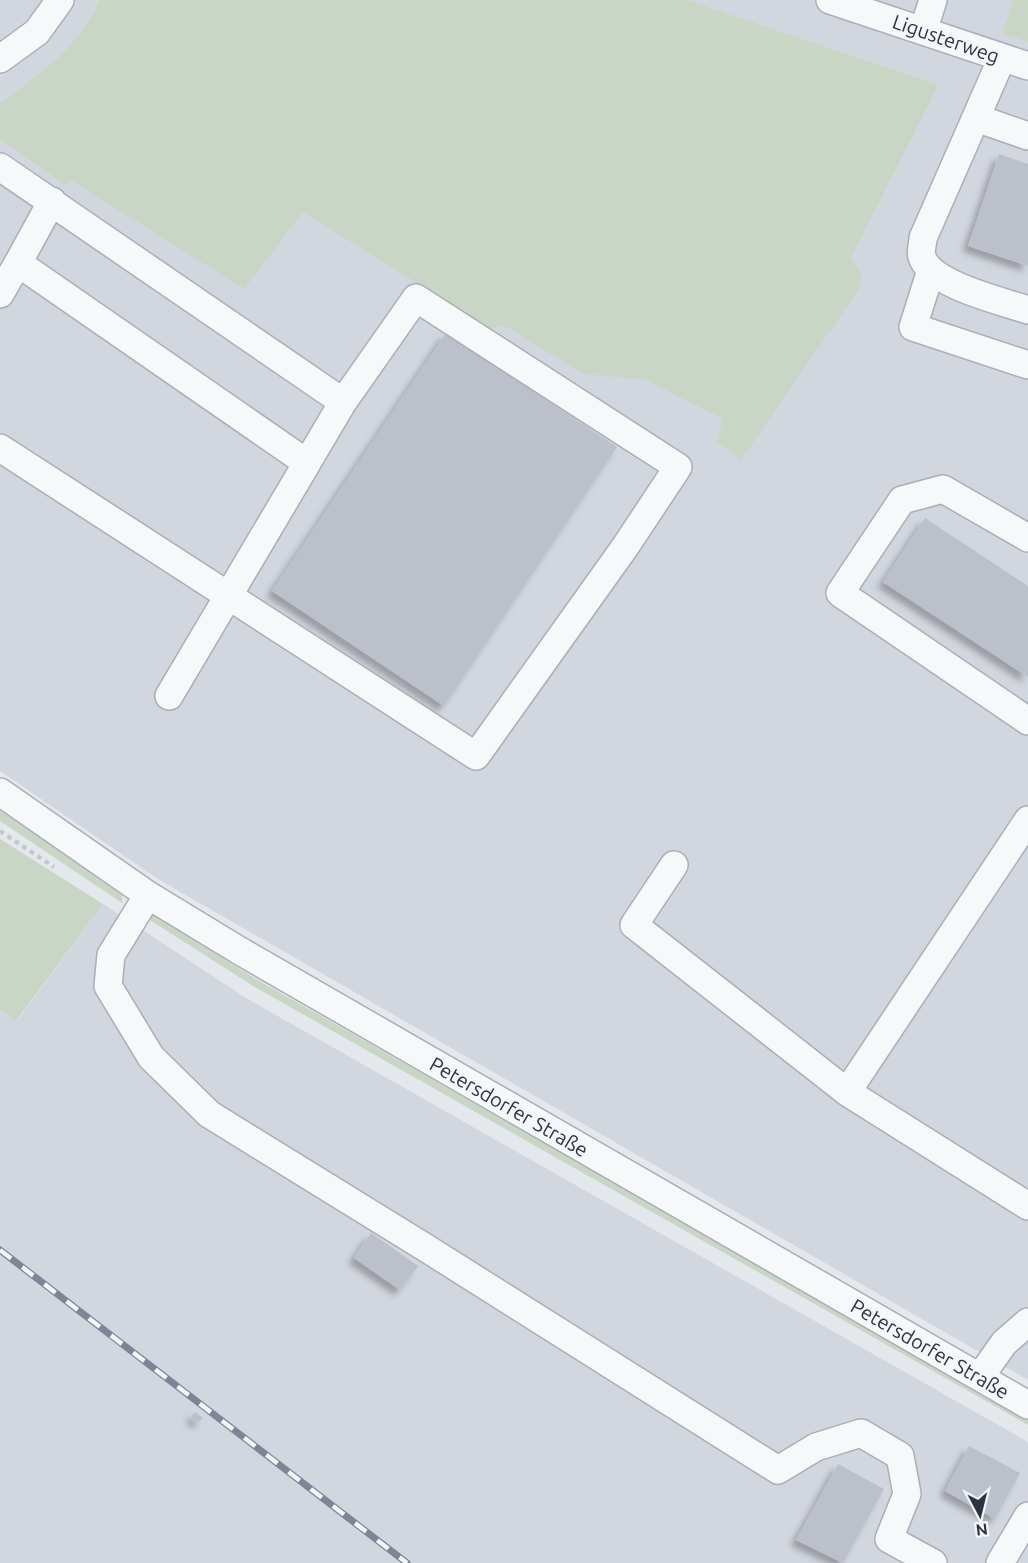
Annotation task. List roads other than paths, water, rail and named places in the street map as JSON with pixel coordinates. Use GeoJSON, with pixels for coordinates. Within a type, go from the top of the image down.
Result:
{"type":"FeatureCollection","features":[{"type":"Feature","properties":{"kind":"street"},"geometry":{"type":"LineString","coordinates":[[0,59],[37,32],[60,0]]}},
{"type":"Feature","properties":{"kind":"street","name":"Ligusterweg"},"geometry":{"type":"LineString","coordinates":[[830,0],[1028,66]]}},
{"type":"Feature","properties":{"kind":"street"},"geometry":{"type":"LineString","coordinates":[[923,31],[933,0]]}},
{"type":"Feature","properties":{"kind":"street"},"geometry":{"type":"LineString","coordinates":[[1002,58],[923,238],[921,256],[931,270],[947,281],[1028,310]]}},
{"type":"Feature","properties":{"kind":"street"},"geometry":{"type":"LineString","coordinates":[[976,118],[1028,136]]}},
{"type":"Feature","properties":{"kind":"street"},"geometry":{"type":"LineString","coordinates":[[0,167],[343,402]]}},
{"type":"Feature","properties":{"kind":"street"},"geometry":{"type":"LineString","coordinates":[[0,294],[52,201]]}},
{"type":"Feature","properties":{"kind":"street"},"geometry":{"type":"LineString","coordinates":[[18,263],[307,463]]}},
{"type":"Feature","properties":{"kind":"street"},"geometry":{"type":"LineString","coordinates":[[931,270],[913,327],[1028,365]]}},
{"type":"Feature","properties":{"kind":"street"},"geometry":{"type":"LineString","coordinates":[[0,448],[229,595],[476,756],[625,547],[678,467],[416,297],[343,402],[229,595],[169,696]]}},
{"type":"Feature","properties":{"kind":"street"},"geometry":{"type":"LineString","coordinates":[[1028,538],[943,489],[902,500],[840,593],[1028,720]]}},
{"type":"Feature","properties":{"kind":"street","name":"Petersdorfer Straße"},"geometry":{"type":"LineString","coordinates":[[0,792],[148,895],[408,1050],[1028,1405]]}},
{"type":"Feature","properties":{"kind":"street"},"geometry":{"type":"LineString","coordinates":[[847,1092],[1028,820]]}},
{"type":"Feature","properties":{"kind":"street"},"geometry":{"type":"LineString","coordinates":[[674,865],[634,925],[847,1092],[1028,1206]]}},
{"type":"Feature","properties":{"kind":"street"},"geometry":{"type":"LineString","coordinates":[[148,895],[111,955],[108,986],[151,1057],[209,1114],[778,1470],[816,1447],[861,1433],[900,1456],[907,1494],[889,1539],[933,1563]]}},
{"type":"Feature","properties":{"kind":"street"},"geometry":{"type":"LineString","coordinates":[[980,1377],[1004,1343],[1028,1322]]}},
{"type":"Feature","properties":{"kind":"street"},"geometry":{"type":"LineString","coordinates":[[1000,1563],[1028,1516]]}},
{"type":"Feature","properties":{"kind":"railway"},"geometry":{"type":"LineString","coordinates":[[0,1250],[407,1563]]}}]}
